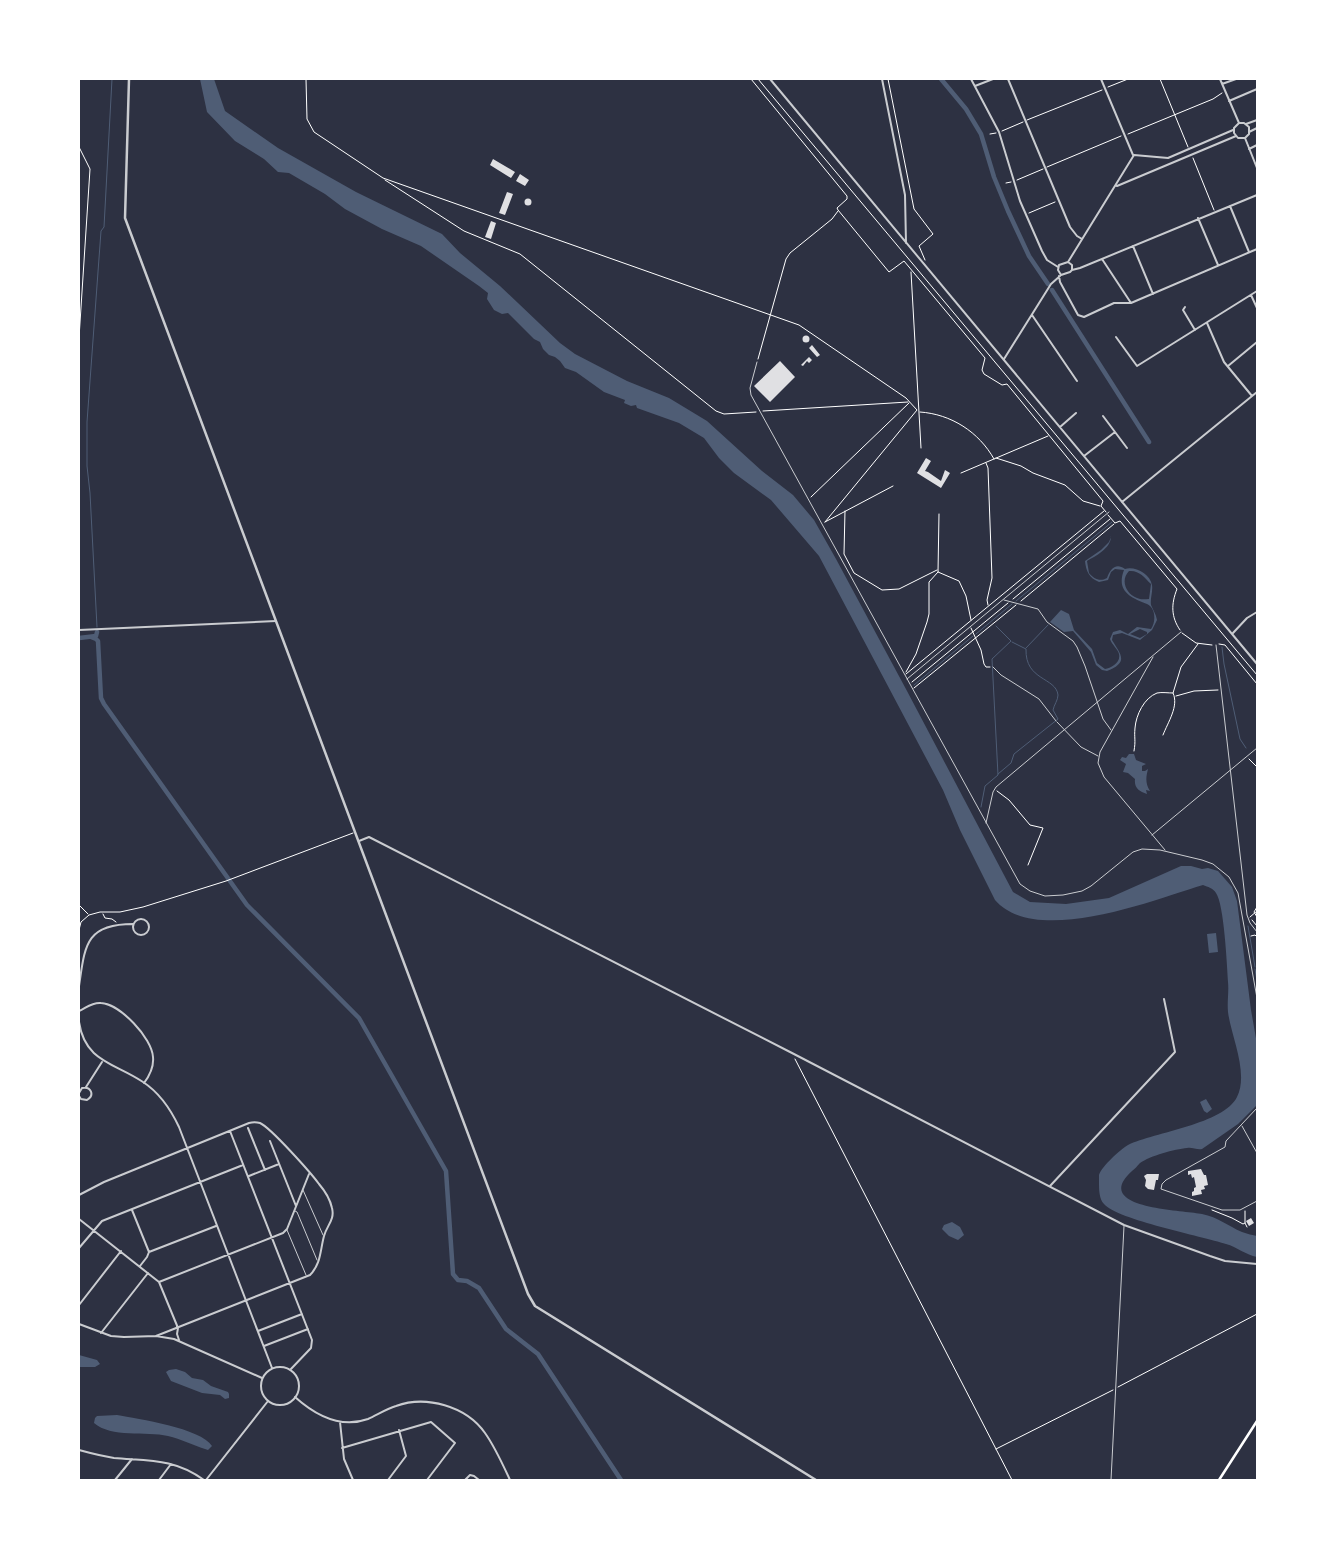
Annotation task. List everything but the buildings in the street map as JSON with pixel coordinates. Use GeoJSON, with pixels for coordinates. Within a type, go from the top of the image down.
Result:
{"type":"FeatureCollection","features":[{"type":"Feature","properties":{"kind":"main road"},"geometry":{"type":"LineString","coordinates":[[1219,1480],[1257,1421]]}},
{"type":"Feature","properties":{"kind":"street"},"geometry":{"type":"LineString","coordinates":[[129,79],[125,218],[528,1294],[535,1306],[816,1480]]}},
{"type":"Feature","properties":{"kind":"street"},"geometry":{"type":"LineString","coordinates":[[770,79],[1257,664]]}},
{"type":"Feature","properties":{"kind":"street"},"geometry":{"type":"LineString","coordinates":[[882,79],[905,195],[906,243]]}},
{"type":"Feature","properties":{"kind":"street"},"geometry":{"type":"LineString","coordinates":[[971,79],[999,132],[1020,201],[1044,256],[1051,264],[1058,267]]}},
{"type":"Feature","properties":{"kind":"street"},"geometry":{"type":"LineString","coordinates":[[975,86],[993,79]]}},
{"type":"Feature","properties":{"kind":"street"},"geometry":{"type":"LineString","coordinates":[[1008,79],[1070,227],[1082,239]]}},
{"type":"Feature","properties":{"kind":"street"},"geometry":{"type":"LineString","coordinates":[[1101,79],[1134,155]]}},
{"type":"Feature","properties":{"kind":"street"},"geometry":{"type":"LineString","coordinates":[[1220,79],[1239,123]]}},
{"type":"Feature","properties":{"kind":"street"},"geometry":{"type":"LineString","coordinates":[[1222,84],[1236,79]]}},
{"type":"Feature","properties":{"kind":"street"},"geometry":{"type":"LineString","coordinates":[[1229,101],[1257,89]]}},
{"type":"Feature","properties":{"kind":"street"},"geometry":{"type":"LineString","coordinates":[[1134,155],[1168,158],[1233,130],[1239,123],[1246,124],[1257,120]]}},
{"type":"Feature","properties":{"kind":"street"},"geometry":{"type":"LineString","coordinates":[[1246,124],[1249,127],[1249,132]]}},
{"type":"Feature","properties":{"kind":"street"},"geometry":{"type":"LineString","coordinates":[[1245,138],[1249,132],[1257,128]]}},
{"type":"Feature","properties":{"kind":"street"},"geometry":{"type":"LineString","coordinates":[[1233,130],[1240,139],[1245,138]]}},
{"type":"Feature","properties":{"kind":"street"},"geometry":{"type":"LineString","coordinates":[[1116,185],[1118,186],[1236,136]]}},
{"type":"Feature","properties":{"kind":"street"},"geometry":{"type":"LineString","coordinates":[[1245,138],[1257,168]]}},
{"type":"Feature","properties":{"kind":"street"},"geometry":{"type":"LineString","coordinates":[[1249,149],[1257,145]]}},
{"type":"Feature","properties":{"kind":"street"},"geometry":{"type":"LineString","coordinates":[[1058,267],[1068,262],[1134,155]]}},
{"type":"Feature","properties":{"kind":"street"},"geometry":{"type":"LineString","coordinates":[[1004,359],[1051,284],[1060,276],[1257,195]]}},
{"type":"Feature","properties":{"kind":"street"},"geometry":{"type":"LineString","coordinates":[[1230,206],[1249,252]]}},
{"type":"Feature","properties":{"kind":"street"},"geometry":{"type":"LineString","coordinates":[[1198,218],[1218,266]]}},
{"type":"Feature","properties":{"kind":"street"},"geometry":{"type":"LineString","coordinates":[[1133,246],[1153,294]]}},
{"type":"Feature","properties":{"kind":"street"},"geometry":{"type":"LineString","coordinates":[[1058,267],[1060,282],[1081,317],[1114,302],[1131,303],[1257,248]]}},
{"type":"Feature","properties":{"kind":"street"},"geometry":{"type":"LineString","coordinates":[[1102,259],[1131,303]]}},
{"type":"Feature","properties":{"kind":"street"},"geometry":{"type":"LineString","coordinates":[[1068,262],[1072,266],[1072,270]]}},
{"type":"Feature","properties":{"kind":"street"},"geometry":{"type":"LineString","coordinates":[[1116,337],[1137,366],[1257,291]]}},
{"type":"Feature","properties":{"kind":"street"},"geometry":{"type":"LineString","coordinates":[[1251,295],[1257,308]]}},
{"type":"Feature","properties":{"kind":"street"},"geometry":{"type":"LineString","coordinates":[[1185,307],[1183,310],[1195,330]]}},
{"type":"Feature","properties":{"kind":"street"},"geometry":{"type":"LineString","coordinates":[[1032,315],[1077,381]]}},
{"type":"Feature","properties":{"kind":"street"},"geometry":{"type":"LineString","coordinates":[[1207,323],[1220,356],[1252,396]]}},
{"type":"Feature","properties":{"kind":"street"},"geometry":{"type":"LineString","coordinates":[[1228,367],[1257,342]]}},
{"type":"Feature","properties":{"kind":"street"},"geometry":{"type":"LineString","coordinates":[[757,362],[750,390],[760,412],[823,523],[904,675],[1020,884],[1033,893],[1045,896],[1063,895],[1085,890],[1136,850],[1165,851],[1207,862],[1222,871],[1233,883],[1238,893],[1257,998]]}},
{"type":"Feature","properties":{"kind":"street"},"geometry":{"type":"LineString","coordinates":[[1122,502],[1257,392]]}},
{"type":"Feature","properties":{"kind":"street"},"geometry":{"type":"LineString","coordinates":[[1060,426],[1076,413]]}},
{"type":"Feature","properties":{"kind":"street"},"geometry":{"type":"LineString","coordinates":[[1103,416],[1128,448]]}},
{"type":"Feature","properties":{"kind":"street"},"geometry":{"type":"LineString","coordinates":[[1084,456],[1115,432]]}},
{"type":"Feature","properties":{"kind":"street"},"geometry":{"type":"LineString","coordinates":[[907,679],[1110,512]]}},
{"type":"Feature","properties":{"kind":"street"},"geometry":{"type":"LineString","coordinates":[[1003,600],[1038,609],[1047,622],[1076,644],[1090,678],[1104,721],[1112,730]]}},
{"type":"Feature","properties":{"kind":"street"},"geometry":{"type":"LineString","coordinates":[[1232,634],[1247,618],[1257,612]]}},
{"type":"Feature","properties":{"kind":"street"},"geometry":{"type":"LineString","coordinates":[[79,630],[276,620]]}},
{"type":"Feature","properties":{"kind":"street"},"geometry":{"type":"LineString","coordinates":[[986,824],[995,789],[1181,632]]}},
{"type":"Feature","properties":{"kind":"street"},"geometry":{"type":"LineString","coordinates":[[1216,645],[1247,915],[1257,932]]}},
{"type":"Feature","properties":{"kind":"street"},"geometry":{"type":"LineString","coordinates":[[1154,654],[1098,757],[1102,775],[1165,851]]}},
{"type":"Feature","properties":{"kind":"street"},"geometry":{"type":"LineString","coordinates":[[992,667],[1038,699],[1080,746],[1098,757]]}},
{"type":"Feature","properties":{"kind":"street"},"geometry":{"type":"LineString","coordinates":[[1152,835],[1257,748]]}},
{"type":"Feature","properties":{"kind":"street"},"geometry":{"type":"LineString","coordinates":[[359,841],[369,837],[1124,1225],[1225,1261],[1257,1264]]}},
{"type":"Feature","properties":{"kind":"street"},"geometry":{"type":"LineString","coordinates":[[79,986],[85,951],[90,939],[98,931],[117,925],[133,924],[138,920],[148,923],[148,931],[144,935],[137,935],[133,931],[133,924]]}},
{"type":"Feature","properties":{"kind":"street"},"geometry":{"type":"LineString","coordinates":[[1050,1186],[1174,1052],[1164,999]]}},
{"type":"Feature","properties":{"kind":"street"},"geometry":{"type":"LineString","coordinates":[[79,1011],[95,1003],[102,1003],[121,1011],[133,1023],[146,1040],[152,1052],[153,1067],[144,1083]]}},
{"type":"Feature","properties":{"kind":"street"},"geometry":{"type":"LineString","coordinates":[[79,1022],[84,1040],[91,1051],[102,1061],[144,1083],[158,1095],[170,1110],[179,1127],[199,1183],[272,1368]]}},
{"type":"Feature","properties":{"kind":"street"},"geometry":{"type":"LineString","coordinates":[[86,1087],[91,1091],[91,1095],[89,1099],[83,1100],[79,1094],[82,1088],[86,1087],[102,1061]]}},
{"type":"Feature","properties":{"kind":"street"},"geometry":{"type":"LineString","coordinates":[[1257,1108],[1226,1141],[1225,1147],[1166,1180],[1162,1184],[1161,1189],[1210,1206],[1228,1210],[1238,1210],[1257,1202]]}},
{"type":"Feature","properties":{"kind":"street"},"geometry":{"type":"LineString","coordinates":[[79,1196],[104,1182],[252,1122],[262,1124],[320,1185],[328,1198],[333,1218],[325,1233],[316,1269],[310,1275],[156,1336]]}},
{"type":"Feature","properties":{"kind":"street"},"geometry":{"type":"LineString","coordinates":[[1241,1125],[1257,1153]]}},
{"type":"Feature","properties":{"kind":"street"},"geometry":{"type":"LineString","coordinates":[[248,1128],[265,1170]]}},
{"type":"Feature","properties":{"kind":"street"},"geometry":{"type":"LineString","coordinates":[[230,1131],[308,1328],[312,1344],[290,1370]]}},
{"type":"Feature","properties":{"kind":"street"},"geometry":{"type":"LineString","coordinates":[[270,1141],[296,1206]]}},
{"type":"Feature","properties":{"kind":"street"},"geometry":{"type":"LineString","coordinates":[[248,1177],[279,1164]]}},
{"type":"Feature","properties":{"kind":"street"},"geometry":{"type":"LineString","coordinates":[[79,1248],[102,1221],[243,1165]]}},
{"type":"Feature","properties":{"kind":"street"},"geometry":{"type":"LineString","coordinates":[[159,1282],[283,1233],[287,1229],[309,1174]]}},
{"type":"Feature","properties":{"kind":"street"},"geometry":{"type":"LineString","coordinates":[[303,1190],[323,1235]]}},
{"type":"Feature","properties":{"kind":"street"},"geometry":{"type":"LineString","coordinates":[[132,1210],[149,1252]]}},
{"type":"Feature","properties":{"kind":"street"},"geometry":{"type":"LineString","coordinates":[[294,1211],[297,1212],[317,1260]]}},
{"type":"Feature","properties":{"kind":"street"},"geometry":{"type":"LineString","coordinates":[[79,1219],[159,1282],[178,1328],[177,1336],[179,1340]]}},
{"type":"Feature","properties":{"kind":"street"},"geometry":{"type":"LineString","coordinates":[[1111,1480],[1124,1225]]}},
{"type":"Feature","properties":{"kind":"street"},"geometry":{"type":"LineString","coordinates":[[140,1266],[149,1252],[216,1226]]}},
{"type":"Feature","properties":{"kind":"street"},"geometry":{"type":"LineString","coordinates":[[287,1229],[306,1275]]}},
{"type":"Feature","properties":{"kind":"street"},"geometry":{"type":"LineString","coordinates":[[79,1305],[120,1251]]}},
{"type":"Feature","properties":{"kind":"street"},"geometry":{"type":"LineString","coordinates":[[101,1333],[148,1273]]}},
{"type":"Feature","properties":{"kind":"street"},"geometry":{"type":"LineString","coordinates":[[258,1331],[302,1313]]}},
{"type":"Feature","properties":{"kind":"street"},"geometry":{"type":"LineString","coordinates":[[79,1324],[101,1333],[124,1337],[156,1336],[179,1340],[262,1378]]}},
{"type":"Feature","properties":{"kind":"street"},"geometry":{"type":"LineString","coordinates":[[264,1346],[308,1328]]}},
{"type":"Feature","properties":{"kind":"street"},"geometry":{"type":"LineString","coordinates":[[278,1367],[290,1370],[295,1374],[299,1383],[295,1396],[288,1403],[274,1404],[268,1401],[261,1390],[262,1378],[272,1368],[278,1367]]}},
{"type":"Feature","properties":{"kind":"street"},"geometry":{"type":"LineString","coordinates":[[295,1396],[318,1414],[340,1422],[366,1419],[397,1405],[426,1402],[443,1405],[463,1413],[485,1432],[510,1480]]}},
{"type":"Feature","properties":{"kind":"street"},"geometry":{"type":"LineString","coordinates":[[79,1450],[108,1457],[159,1460],[187,1470],[205,1480],[268,1401]]}},
{"type":"Feature","properties":{"kind":"street"},"geometry":{"type":"LineString","coordinates":[[340,1422],[342,1448],[353,1480]]}},
{"type":"Feature","properties":{"kind":"street"},"geometry":{"type":"LineString","coordinates":[[342,1448],[431,1422],[454,1440],[454,1445],[427,1480]]}},
{"type":"Feature","properties":{"kind":"street"},"geometry":{"type":"LineString","coordinates":[[388,1480],[406,1456],[399,1430]]}},
{"type":"Feature","properties":{"kind":"street"},"geometry":{"type":"LineString","coordinates":[[116,1480],[132,1459]]}},
{"type":"Feature","properties":{"kind":"street"},"geometry":{"type":"LineString","coordinates":[[159,1480],[171,1464]]}},
{"type":"Feature","properties":{"kind":"street"},"geometry":{"type":"LineString","coordinates":[[465,1480],[470,1476],[474,1476],[479,1480]]}},
{"type":"Feature","properties":{"kind":"path"},"geometry":{"type":"LineString","coordinates":[[306,79],[307,119],[312,129],[338,149],[464,231],[520,254],[716,411],[724,414],[910,402]]}},
{"type":"Feature","properties":{"kind":"path"},"geometry":{"type":"LineString","coordinates":[[751,79],[847,196],[847,199],[832,218],[787,257],[757,362]]}},
{"type":"Feature","properties":{"kind":"path"},"geometry":{"type":"LineString","coordinates":[[758,79],[1257,676]]}},
{"type":"Feature","properties":{"kind":"path"},"geometry":{"type":"LineString","coordinates":[[888,79],[914,209],[933,234],[919,246],[927,264]]}},
{"type":"Feature","properties":{"kind":"path"},"geometry":{"type":"LineString","coordinates":[[990,134],[1128,79]]}},
{"type":"Feature","properties":{"kind":"path"},"geometry":{"type":"LineString","coordinates":[[1160,79],[1189,149]]}},
{"type":"Feature","properties":{"kind":"path"},"geometry":{"type":"LineString","coordinates":[[1006,183],[1125,134],[1132,134],[1225,92]]}},
{"type":"Feature","properties":{"kind":"path"},"geometry":{"type":"LineString","coordinates":[[79,147],[90,169],[79,338]]}},
{"type":"Feature","properties":{"kind":"path"},"geometry":{"type":"LineString","coordinates":[[1192,154],[1215,212]]}},
{"type":"Feature","properties":{"kind":"path"},"geometry":{"type":"LineString","coordinates":[[383,178],[804,328],[910,402],[916,410],[823,523]]}},
{"type":"Feature","properties":{"kind":"path"},"geometry":{"type":"LineString","coordinates":[[1026,214],[1059,201]]}},
{"type":"Feature","properties":{"kind":"path"},"geometry":{"type":"LineString","coordinates":[[838,211],[889,272],[904,261],[985,358],[982,370],[984,374],[1002,385],[1007,384],[1103,501],[1101,506]]}},
{"type":"Feature","properties":{"kind":"path"},"geometry":{"type":"LineString","coordinates":[[911,270],[921,448]]}},
{"type":"Feature","properties":{"kind":"path"},"geometry":{"type":"LineString","coordinates":[[809,499],[910,402]]}},
{"type":"Feature","properties":{"kind":"path"},"geometry":{"type":"LineString","coordinates":[[919,412],[942,416],[963,426],[981,441],[995,459],[1021,466],[1033,473],[1065,485],[1084,500],[1101,506],[1115,524]]}},
{"type":"Feature","properties":{"kind":"path"},"geometry":{"type":"LineString","coordinates":[[961,473],[1049,436]]}},
{"type":"Feature","properties":{"kind":"path"},"geometry":{"type":"LineString","coordinates":[[986,463],[988,468],[992,578],[988,600],[989,606],[992,609]]}},
{"type":"Feature","properties":{"kind":"path"},"geometry":{"type":"LineString","coordinates":[[823,523],[893,486]]}},
{"type":"Feature","properties":{"kind":"path"},"geometry":{"type":"LineString","coordinates":[[904,675],[1104,510]]}},
{"type":"Feature","properties":{"kind":"path"},"geometry":{"type":"LineString","coordinates":[[845,511],[844,554],[854,573],[882,590],[899,590],[938,571]]}},
{"type":"Feature","properties":{"kind":"path"},"geometry":{"type":"LineString","coordinates":[[904,675],[916,654],[929,614],[929,582],[938,571],[940,514]]}},
{"type":"Feature","properties":{"kind":"path"},"geometry":{"type":"LineString","coordinates":[[913,690],[1120,521],[1177,589],[1172,611],[1181,632],[1199,644],[1225,645],[1257,684]]}},
{"type":"Feature","properties":{"kind":"path"},"geometry":{"type":"LineString","coordinates":[[938,571],[958,581],[966,596],[972,626],[984,664],[986,667],[992,667]]}},
{"type":"Feature","properties":{"kind":"path"},"geometry":{"type":"LineString","coordinates":[[1173,693],[1181,666],[1199,644]]}},
{"type":"Feature","properties":{"kind":"path"},"geometry":{"type":"LineString","coordinates":[[1175,696],[1200,690],[1221,691]]}},
{"type":"Feature","properties":{"kind":"path"},"geometry":{"type":"LineString","coordinates":[[1163,735],[1174,709],[1175,696],[1173,693]]}},
{"type":"Feature","properties":{"kind":"path"},"geometry":{"type":"LineString","coordinates":[[1134,751],[1137,738],[1135,732],[1136,722],[1144,703],[1156,694],[1173,693]]}},
{"type":"Feature","properties":{"kind":"path"},"geometry":{"type":"LineString","coordinates":[[1246,757],[1257,767]]}},
{"type":"Feature","properties":{"kind":"path"},"geometry":{"type":"LineString","coordinates":[[995,789],[1009,800],[1030,825],[1043,828],[1028,865]]}},
{"type":"Feature","properties":{"kind":"path"},"geometry":{"type":"LineString","coordinates":[[79,930],[82,922],[89,915],[102,912],[120,912],[143,907],[226,881],[342,836],[356,833]]}},
{"type":"Feature","properties":{"kind":"path"},"geometry":{"type":"LineString","coordinates":[[79,905],[89,915]]}},
{"type":"Feature","properties":{"kind":"path"},"geometry":{"type":"LineString","coordinates":[[1254,913],[1257,907]]}},
{"type":"Feature","properties":{"kind":"path"},"geometry":{"type":"LineString","coordinates":[[1257,911],[1250,917],[1257,926]]}},
{"type":"Feature","properties":{"kind":"path"},"geometry":{"type":"LineString","coordinates":[[102,912],[104,917],[114,919],[117,925]]}},
{"type":"Feature","properties":{"kind":"path"},"geometry":{"type":"LineString","coordinates":[[1254,913],[1257,917]]}},
{"type":"Feature","properties":{"kind":"path"},"geometry":{"type":"LineString","coordinates":[[1251,936],[1255,935],[1257,937]]}},
{"type":"Feature","properties":{"kind":"path"},"geometry":{"type":"LineString","coordinates":[[792,1053],[1012,1480]]}},
{"type":"Feature","properties":{"kind":"path"},"geometry":{"type":"LineString","coordinates":[[1210,1206],[1212,1210],[1242,1224],[1245,1223]]}},
{"type":"Feature","properties":{"kind":"path"},"geometry":{"type":"LineString","coordinates":[[1245,1208],[1245,1223],[1247,1226]]}},
{"type":"Feature","properties":{"kind":"path"},"geometry":{"type":"LineString","coordinates":[[996,1449],[1257,1314]]}},
{"type":"Feature","properties":{"kind":"water"},"geometry":{"type":"Polygon","coordinates":[[[200,79],[214,79],[225,111],[278,148],[356,192],[442,234],[460,253],[500,286],[560,343],[575,354],[627,381],[669,398],[707,421],[762,471],[793,495],[814,520],[836,559],[1013,892],[1030,902],[1066,904],[1109,898],[1181,866],[1208,868],[1218,871],[1232,887],[1237,901],[1257,1044],[1257,1105],[1238,1124],[1202,1149],[1176,1150],[1144,1160],[1122,1184],[1123,1193],[1131,1200],[1160,1209],[1208,1215],[1242,1232],[1257,1236],[1257,1257],[1226,1244],[1126,1216],[1104,1204],[1099,1191],[1099,1175],[1101,1171],[1112,1158],[1128,1145],[1204,1121],[1230,1106],[1237,1097],[1241,1077],[1240,1066],[1228,1012],[1225,935],[1219,899],[1215,891],[1203,885],[1126,909],[1066,920],[1038,920],[1014,913],[995,900],[960,830],[943,790],[819,556],[771,500],[734,473],[719,458],[704,438],[679,423],[637,408],[636,405],[631,406],[624,403],[625,400],[604,392],[576,372],[565,368],[560,361],[549,355],[543,349],[540,342],[534,339],[508,313],[502,314],[494,310],[487,299],[488,293],[421,246],[382,229],[345,209],[325,194],[289,173],[278,172],[264,159],[235,141],[207,112],[200,79]]]}},
{"type":"Feature","properties":{"kind":"water"},"geometry":{"type":"Polygon","coordinates":[[[1111,538],[1110,542],[1104,550],[1087,561],[1089,573],[1095,578],[1102,580],[1107,578],[1110,572],[1116,566],[1119,566],[1145,574],[1151,581],[1152,590],[1151,605],[1155,614],[1157,620],[1152,630],[1140,640],[1122,633],[1113,635],[1112,640],[1120,654],[1121,661],[1114,668],[1107,671],[1102,670],[1096,665],[1091,652],[1073,631],[1064,632],[1050,622],[1061,610],[1069,614],[1074,630],[1092,649],[1097,663],[1105,669],[1115,664],[1119,657],[1110,639],[1113,632],[1120,630],[1128,634],[1137,627],[1151,629],[1154,612],[1150,606],[1130,596],[1123,588],[1122,577],[1124,570],[1115,569],[1111,572],[1108,580],[1099,582],[1090,576],[1087,571],[1085,561],[1109,542],[1111,538]],[[1129,571],[1125,578],[1127,590],[1138,599],[1149,599],[1151,584],[1139,573],[1129,571]],[[1140,629],[1130,634],[1140,638],[1147,634],[1147,632],[1140,629]]]}},
{"type":"Feature","properties":{"kind":"water"},"geometry":{"type":"Polygon","coordinates":[[[1129,754],[1134,754],[1136,760],[1146,764],[1142,766],[1142,771],[1148,769],[1146,780],[1150,791],[1146,790],[1147,794],[1138,789],[1135,785],[1135,779],[1128,773],[1123,772],[1126,764],[1120,760],[1122,757],[1126,758],[1129,754]]]}},
{"type":"Feature","properties":{"kind":"water"},"geometry":{"type":"Polygon","coordinates":[[[1216,933],[1218,952],[1209,953],[1207,934],[1216,933]]]}},
{"type":"Feature","properties":{"kind":"water"},"geometry":{"type":"Polygon","coordinates":[[[1206,1099],[1212,1109],[1207,1113],[1200,1102],[1206,1099]]]}},
{"type":"Feature","properties":{"kind":"water"},"geometry":{"type":"Polygon","coordinates":[[[952,1222],[960,1227],[964,1235],[958,1240],[949,1236],[942,1229],[944,1225],[952,1222]]]}},
{"type":"Feature","properties":{"kind":"water"},"geometry":{"type":"Polygon","coordinates":[[[79,1355],[97,1360],[100,1364],[95,1367],[79,1367],[79,1355]]]}},
{"type":"Feature","properties":{"kind":"water"},"geometry":{"type":"Polygon","coordinates":[[[176,1369],[185,1372],[192,1378],[203,1380],[211,1386],[228,1392],[229,1398],[225,1399],[220,1395],[202,1393],[171,1381],[166,1372],[176,1369]]]}},
{"type":"Feature","properties":{"kind":"water"},"geometry":{"type":"Polygon","coordinates":[[[117,1415],[183,1429],[206,1440],[212,1446],[208,1450],[168,1436],[110,1431],[94,1423],[97,1416],[117,1415]]]}},
{"type":"Feature","properties":{"kind":"waterway"},"geometry":{"type":"LineString","coordinates":[[97,627],[87,466],[87,422],[101,231],[104,227],[112,79]]}},
{"type":"Feature","properties":{"kind":"waterway"},"geometry":{"type":"LineString","coordinates":[[941,79],[966,109],[981,134],[994,177],[1008,211],[1029,256],[1048,284]]}},
{"type":"Feature","properties":{"kind":"waterway"},"geometry":{"type":"LineString","coordinates":[[1052,290],[1149,442]]}},
{"type":"Feature","properties":{"kind":"waterway"},"geometry":{"type":"LineString","coordinates":[[1016,601],[1112,522]]}},
{"type":"Feature","properties":{"kind":"waterway"},"geometry":{"type":"LineString","coordinates":[[976,634],[1012,604]]}},
{"type":"Feature","properties":{"kind":"waterway"},"geometry":{"type":"LineString","coordinates":[[1026,648],[1048,625]]}},
{"type":"Feature","properties":{"kind":"waterway"},"geometry":{"type":"LineString","coordinates":[[981,807],[985,786],[998,775],[992,659],[1011,641],[996,626]]}},
{"type":"Feature","properties":{"kind":"waterway"},"geometry":{"type":"LineString","coordinates":[[79,638],[96,636],[97,632]]}},
{"type":"Feature","properties":{"kind":"waterway"},"geometry":{"type":"LineString","coordinates":[[914,685],[973,636]]}},
{"type":"Feature","properties":{"kind":"waterway"},"geometry":{"type":"LineString","coordinates":[[91,637],[98,641],[101,698],[104,704],[247,905],[359,1018],[446,1171],[453,1274],[458,1280],[467,1281],[479,1288],[506,1329],[538,1354],[621,1480]]}},
{"type":"Feature","properties":{"kind":"waterway"},"geometry":{"type":"LineString","coordinates":[[998,774],[1011,763],[1014,754],[1058,719],[1053,710],[1058,697],[1056,689],[1030,667],[1026,649],[1012,642]]}},
{"type":"Feature","properties":{"kind":"waterway"},"geometry":{"type":"LineString","coordinates":[[1222,647],[1240,739],[1246,748]]}},
{"type":"Feature","properties":{"kind":"waterway"},"geometry":{"type":"LineString","coordinates":[[1248,926],[1255,967]]}},
{"type":"Feature","properties":{"kind":"waterway"},"geometry":{"type":"LineString","coordinates":[[1255,969],[1257,981]]}}]}
